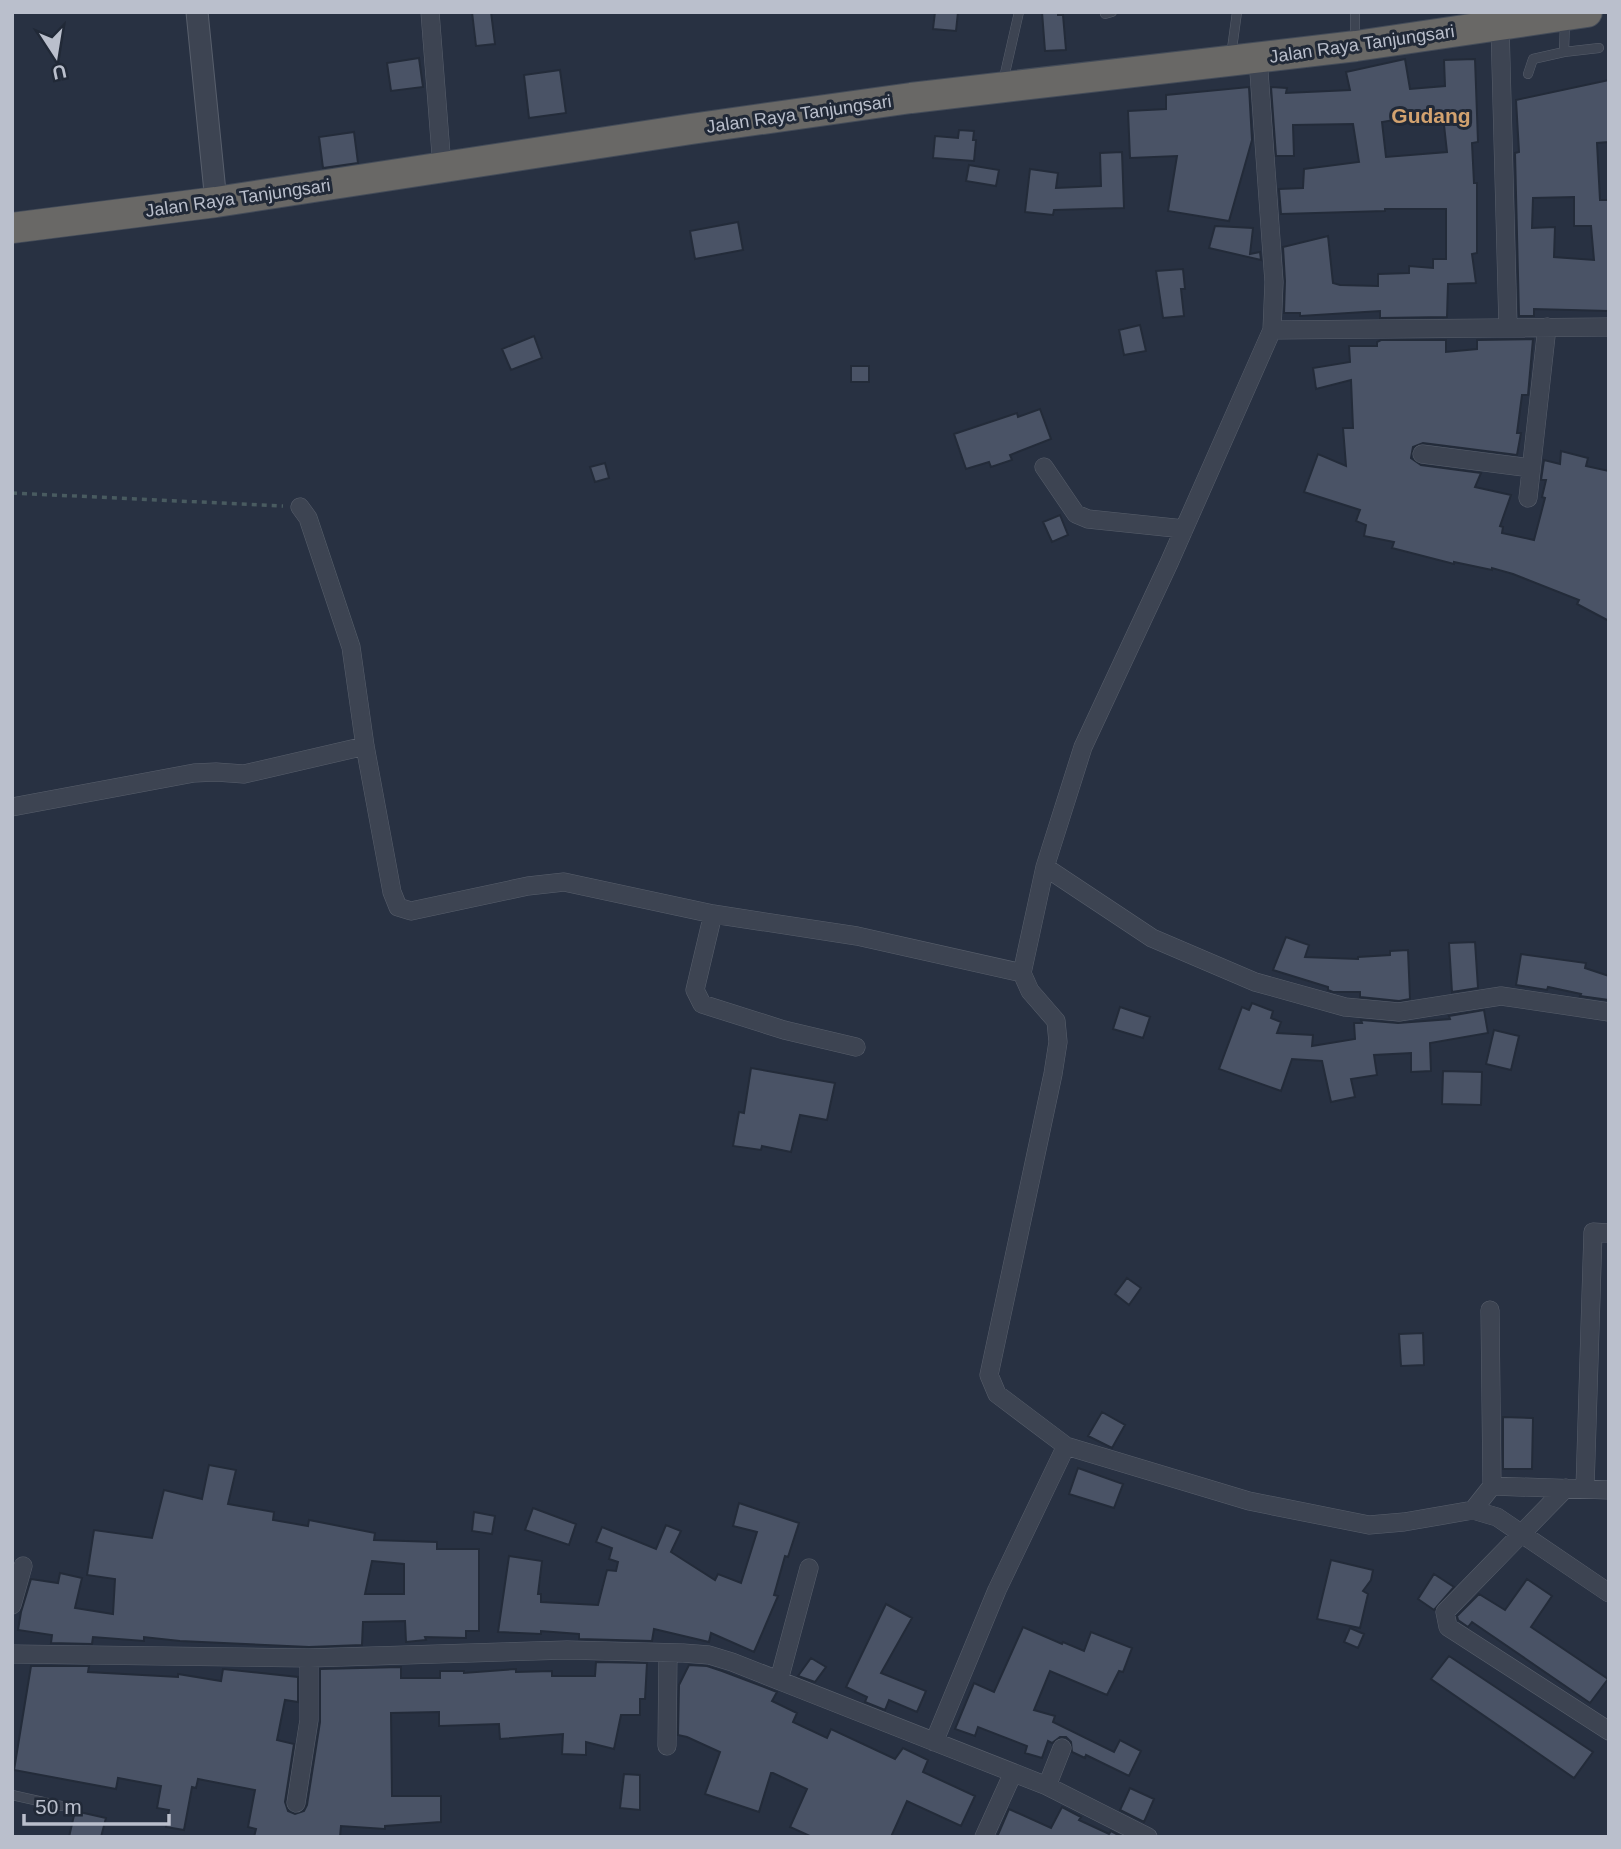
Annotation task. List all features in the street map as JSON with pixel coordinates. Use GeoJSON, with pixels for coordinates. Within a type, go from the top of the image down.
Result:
{"type":"FeatureCollection","features":[{"type":"Feature","properties":{"kind":"highway","name":"Jalan Raya Tanjungsari"},"geometry":{"type":"LineString","coordinates":[[12,228],[216,202],[787,115],[1356,46],[1577,14]]}},
{"type":"Feature","properties":{"kind":"street"},"geometry":{"type":"LineString","coordinates":[[197,12],[216,202]]}},
{"type":"Feature","properties":{"kind":"street"},"geometry":{"type":"LineString","coordinates":[[430,12],[442,167]]}},
{"type":"Feature","properties":{"kind":"street"},"geometry":{"type":"LineString","coordinates":[[1500,26],[1508,327]]}},
{"type":"Feature","properties":{"kind":"street"},"geometry":{"type":"LineString","coordinates":[[1244,59],[1273,282],[1272,330],[1083,747],[1045,867],[1022,972],[1030,991],[1056,1021],[1058,1042],[1054,1074],[989,1375],[997,1394],[1066,1446],[1249,1501],[1369,1525],[1473,1510],[1497,1517],[1609,1593]]}},
{"type":"Feature","properties":{"kind":"street"},"geometry":{"type":"LineString","coordinates":[[1528,498],[1548,327]]}},
{"type":"Feature","properties":{"kind":"street"},"geometry":{"type":"LineString","coordinates":[[1272,330],[1609,327]]}},
{"type":"Feature","properties":{"kind":"street"},"geometry":{"type":"LineString","coordinates":[[1422,454],[1531,468]]}},
{"type":"Feature","properties":{"kind":"street"},"geometry":{"type":"LineString","coordinates":[[1044,467],[1076,514],[1088,519],[1184,528]]}},
{"type":"Feature","properties":{"kind":"street"},"geometry":{"type":"LineString","coordinates":[[300,507],[308,518],[351,647],[365,746],[390,883],[395,903],[401,909],[411,911],[528,886],[564,882],[713,914],[857,936],[1022,972]]}},
{"type":"Feature","properties":{"kind":"street"},"geometry":{"type":"LineString","coordinates":[[12,807],[194,773],[244,774],[365,746]]}},
{"type":"Feature","properties":{"kind":"street"},"geometry":{"type":"LineString","coordinates":[[1045,867],[1152,938],[1255,982],[1345,1007],[1399,1012],[1502,996],[1609,1012]]}},
{"type":"Feature","properties":{"kind":"street"},"geometry":{"type":"LineString","coordinates":[[713,914],[695,990],[702,1004],[784,1030],[856,1046]]}},
{"type":"Feature","properties":{"kind":"street"},"geometry":{"type":"LineString","coordinates":[[1585,1489],[1593,1232],[1609,1233]]}},
{"type":"Feature","properties":{"kind":"street"},"geometry":{"type":"LineString","coordinates":[[1473,1510],[1492,1486],[1490,1310]]}},
{"type":"Feature","properties":{"kind":"street"},"geometry":{"type":"LineString","coordinates":[[934,1742],[997,1590],[1066,1446]]}},
{"type":"Feature","properties":{"kind":"street"},"geometry":{"type":"LineString","coordinates":[[1492,1486],[1609,1490]]}},
{"type":"Feature","properties":{"kind":"street"},"geometry":{"type":"LineString","coordinates":[[1566,1488],[1445,1612],[1445,1623],[1609,1731]]}},
{"type":"Feature","properties":{"kind":"street"},"geometry":{"type":"LineString","coordinates":[[12,1605],[23,1566]]}},
{"type":"Feature","properties":{"kind":"street"},"geometry":{"type":"LineString","coordinates":[[779,1680],[809,1568]]}},
{"type":"Feature","properties":{"kind":"street"},"geometry":{"type":"LineString","coordinates":[[12,1654],[309,1658],[567,1650],[709,1655],[1047,1786],[1117,1830],[1148,1837]]}},
{"type":"Feature","properties":{"kind":"street"},"geometry":{"type":"LineString","coordinates":[[667,1746],[668,1653]]}},
{"type":"Feature","properties":{"kind":"street"},"geometry":{"type":"LineString","coordinates":[[296,1802],[309,1720],[309,1658]]}},
{"type":"Feature","properties":{"kind":"street"},"geometry":{"type":"LineString","coordinates":[[1047,1786],[1062,1748]]}},
{"type":"Feature","properties":{"kind":"street"},"geometry":{"type":"LineString","coordinates":[[984,1837],[1013,1773]]}},
{"type":"Feature","properties":{"kind":"lane"},"geometry":{"type":"LineString","coordinates":[[1002,88],[1019,12]]}},
{"type":"Feature","properties":{"kind":"lane"},"geometry":{"type":"LineString","coordinates":[[1237,12],[1244,59]]}},
{"type":"Feature","properties":{"kind":"lane"},"geometry":{"type":"LineString","coordinates":[[1355,12],[1356,46]]}},
{"type":"Feature","properties":{"kind":"lane"},"geometry":{"type":"LineString","coordinates":[[1564,52],[1577,14]]}},
{"type":"Feature","properties":{"kind":"lane"},"geometry":{"type":"LineString","coordinates":[[1528,74],[1531,62],[1537,57],[1598,48]]}},
{"type":"Feature","properties":{"kind":"lane"},"geometry":{"type":"LineString","coordinates":[[12,1795],[61,1806]]}},
{"type":"Feature","properties":{"kind":"path"},"geometry":{"type":"LineString","coordinates":[[12,493],[300,507]]}},
{"type":"Feature","properties":{"kind":"building"},"geometry":{"type":"Polygon","coordinates":[[[472,12],[491,12],[495,44],[476,46],[472,12]]]}},
{"type":"Feature","properties":{"kind":"building"},"geometry":{"type":"Polygon","coordinates":[[[935,12],[958,12],[956,31],[933,29],[935,12]]]}},
{"type":"Feature","properties":{"kind":"building"},"geometry":{"type":"Polygon","coordinates":[[[1042,12],[1058,12],[1058,15],[1063,15],[1066,50],[1045,51],[1042,12]]]}},
{"type":"Feature","properties":{"kind":"building"},"geometry":{"type":"Polygon","coordinates":[[[419,58],[423,87],[391,91],[387,63],[419,58]]]}},
{"type":"Feature","properties":{"kind":"building"},"geometry":{"type":"Polygon","coordinates":[[[1405,59],[1410,89],[1445,86],[1444,60],[1475,59],[1478,142],[1472,143],[1474,183],[1477,183],[1477,253],[1472,254],[1476,283],[1448,284],[1447,317],[1380,318],[1380,311],[1300,316],[1300,313],[1284,313],[1283,247],[1328,236],[1333,283],[1340,285],[1378,286],[1378,274],[1409,273],[1409,266],[1433,268],[1433,259],[1446,259],[1446,209],[1281,214],[1279,189],[1303,188],[1304,169],[1359,162],[1353,124],[1293,125],[1294,156],[1276,156],[1271,87],[1287,88],[1286,93],[1350,90],[1346,72],[1405,59]],[[1418,116],[1382,122],[1386,157],[1447,152],[1443,116],[1419,120],[1418,116]]]}},
{"type":"Feature","properties":{"kind":"building"},"geometry":{"type":"Polygon","coordinates":[[[560,70],[566,113],[529,118],[524,75],[560,70]]]}},
{"type":"Feature","properties":{"kind":"building"},"geometry":{"type":"Polygon","coordinates":[[[1609,80],[1609,142],[1597,143],[1600,200],[1609,200],[1609,311],[1534,309],[1534,316],[1519,316],[1515,153],[1519,152],[1516,100],[1609,80]],[[1574,197],[1533,198],[1532,228],[1555,227],[1554,257],[1594,260],[1591,226],[1574,226],[1574,197]]]}},
{"type":"Feature","properties":{"kind":"building"},"geometry":{"type":"Polygon","coordinates":[[[1249,87],[1252,140],[1229,221],[1168,211],[1177,156],[1130,158],[1128,111],[1166,109],[1166,95],[1249,87]]]}},
{"type":"Feature","properties":{"kind":"building"},"geometry":{"type":"Polygon","coordinates":[[[959,130],[974,131],[974,161],[933,158],[935,136],[958,138],[959,130]]]}},
{"type":"Feature","properties":{"kind":"building"},"geometry":{"type":"Polygon","coordinates":[[[354,132],[358,163],[323,168],[319,137],[354,132]]]}},
{"type":"Feature","properties":{"kind":"building"},"geometry":{"type":"Polygon","coordinates":[[[1122,152],[1124,208],[1054,210],[1053,215],[1025,212],[1030,169],[1058,173],[1056,188],[1101,186],[1100,153],[1122,152]]]}},
{"type":"Feature","properties":{"kind":"building"},"geometry":{"type":"Polygon","coordinates":[[[969,165],[999,170],[996,186],[966,181],[969,165]]]}},
{"type":"Feature","properties":{"kind":"building"},"geometry":{"type":"Polygon","coordinates":[[[738,222],[743,250],[695,259],[690,231],[738,222]]]}},
{"type":"Feature","properties":{"kind":"building"},"geometry":{"type":"Polygon","coordinates":[[[1215,226],[1253,228],[1250,254],[1260,252],[1261,260],[1209,248],[1215,226]]]}},
{"type":"Feature","properties":{"kind":"building"},"geometry":{"type":"Polygon","coordinates":[[[1183,269],[1185,289],[1181,289],[1184,316],[1163,318],[1156,271],[1183,269]]]}},
{"type":"Feature","properties":{"kind":"building"},"geometry":{"type":"Polygon","coordinates":[[[1140,325],[1146,351],[1124,355],[1119,330],[1140,325]]]}},
{"type":"Feature","properties":{"kind":"building"},"geometry":{"type":"Polygon","coordinates":[[[534,336],[542,358],[511,370],[502,349],[534,336]]]}},
{"type":"Feature","properties":{"kind":"building"},"geometry":{"type":"Polygon","coordinates":[[[1533,339],[1528,395],[1522,395],[1517,433],[1521,433],[1517,455],[1423,443],[1413,447],[1411,458],[1421,465],[1481,473],[1475,487],[1511,495],[1500,526],[1503,527],[1502,533],[1534,540],[1545,498],[1542,497],[1546,480],[1541,480],[1544,460],[1560,464],[1561,451],[1588,458],[1586,466],[1609,471],[1609,621],[1577,604],[1579,600],[1513,574],[1492,568],[1454,564],[1392,548],[1394,542],[1364,536],[1366,525],[1356,521],[1360,510],[1304,492],[1318,454],[1346,466],[1343,428],[1353,428],[1351,380],[1316,389],[1313,368],[1350,362],[1349,346],[1377,346],[1377,342],[1381,340],[1446,340],[1446,352],[1477,349],[1477,340],[1533,339]]]}},
{"type":"Feature","properties":{"kind":"building"},"geometry":{"type":"Polygon","coordinates":[[[851,366],[869,366],[869,382],[851,382],[851,366]]]}},
{"type":"Feature","properties":{"kind":"building"},"geometry":{"type":"Polygon","coordinates":[[[1040,409],[1051,439],[1010,455],[1012,460],[991,467],[989,462],[966,469],[954,434],[1017,413],[1018,417],[1040,409]]]}},
{"type":"Feature","properties":{"kind":"building"},"geometry":{"type":"Polygon","coordinates":[[[605,463],[609,478],[595,482],[590,467],[605,463]]]}},
{"type":"Feature","properties":{"kind":"building"},"geometry":{"type":"Polygon","coordinates":[[[1060,515],[1068,535],[1052,542],[1043,522],[1060,515]]]}},
{"type":"Feature","properties":{"kind":"building"},"geometry":{"type":"Polygon","coordinates":[[[1286,937],[1309,945],[1305,957],[1358,959],[1390,955],[1390,951],[1408,950],[1410,999],[1399,1001],[1360,997],[1360,992],[1333,992],[1328,990],[1328,987],[1273,970],[1286,937]]]}},
{"type":"Feature","properties":{"kind":"building"},"geometry":{"type":"Polygon","coordinates":[[[1475,942],[1478,988],[1452,992],[1449,943],[1475,942]]]}},
{"type":"Feature","properties":{"kind":"building"},"geometry":{"type":"Polygon","coordinates":[[[1521,954],[1586,963],[1585,968],[1609,976],[1609,1000],[1580,996],[1581,994],[1548,987],[1547,990],[1516,985],[1521,954]]]}},
{"type":"Feature","properties":{"kind":"building"},"geometry":{"type":"Polygon","coordinates":[[[1252,1003],[1273,1011],[1271,1018],[1281,1022],[1277,1033],[1313,1035],[1312,1046],[1355,1039],[1354,1023],[1362,1023],[1361,1020],[1398,1023],[1450,1019],[1449,1016],[1484,1010],[1488,1033],[1430,1043],[1431,1071],[1411,1072],[1411,1053],[1374,1055],[1377,1075],[1351,1079],[1355,1097],[1331,1102],[1322,1061],[1292,1059],[1281,1091],[1219,1069],[1242,1007],[1249,1010],[1252,1003]]]}},
{"type":"Feature","properties":{"kind":"building"},"geometry":{"type":"Polygon","coordinates":[[[1120,1007],[1150,1017],[1143,1038],[1113,1029],[1120,1007]]]}},
{"type":"Feature","properties":{"kind":"building"},"geometry":{"type":"Polygon","coordinates":[[[1494,1030],[1519,1036],[1511,1070],[1486,1064],[1494,1030]]]}},
{"type":"Feature","properties":{"kind":"building"},"geometry":{"type":"Polygon","coordinates":[[[751,1068],[835,1083],[827,1120],[800,1115],[791,1152],[762,1146],[761,1150],[733,1146],[739,1112],[744,1113],[751,1068]]]}},
{"type":"Feature","properties":{"kind":"building"},"geometry":{"type":"Polygon","coordinates":[[[1443,1071],[1482,1072],[1481,1105],[1442,1104],[1443,1071]]]}},
{"type":"Feature","properties":{"kind":"building"},"geometry":{"type":"Polygon","coordinates":[[[1127,1278],[1141,1288],[1129,1305],[1115,1294],[1127,1278]]]}},
{"type":"Feature","properties":{"kind":"building"},"geometry":{"type":"Polygon","coordinates":[[[1423,1333],[1424,1365],[1401,1366],[1399,1334],[1423,1333]]]}},
{"type":"Feature","properties":{"kind":"building"},"geometry":{"type":"Polygon","coordinates":[[[1102,1412],[1125,1425],[1112,1448],[1088,1436],[1102,1412]]]}},
{"type":"Feature","properties":{"kind":"building"},"geometry":{"type":"Polygon","coordinates":[[[1503,1417],[1533,1418],[1532,1469],[1503,1469],[1503,1417]]]}},
{"type":"Feature","properties":{"kind":"building"},"geometry":{"type":"Polygon","coordinates":[[[209,1465],[236,1470],[228,1504],[274,1512],[273,1520],[308,1526],[309,1520],[375,1533],[374,1540],[437,1542],[437,1549],[479,1549],[479,1631],[466,1631],[466,1638],[425,1637],[426,1640],[406,1642],[405,1621],[363,1622],[362,1645],[309,1647],[144,1637],[144,1641],[93,1637],[92,1644],[51,1643],[52,1635],[18,1630],[31,1579],[58,1583],[60,1573],[82,1578],[75,1608],[113,1614],[115,1579],[87,1575],[94,1530],[152,1538],[164,1490],[202,1499],[209,1465]],[[372,1561],[365,1594],[404,1594],[404,1564],[372,1561]]]}},
{"type":"Feature","properties":{"kind":"building"},"geometry":{"type":"Polygon","coordinates":[[[1078,1468],[1123,1484],[1114,1508],[1069,1494],[1078,1468]]]}},
{"type":"Feature","properties":{"kind":"building"},"geometry":{"type":"Polygon","coordinates":[[[739,1503],[799,1523],[788,1557],[785,1556],[774,1595],[778,1596],[754,1652],[711,1633],[709,1642],[654,1629],[652,1641],[579,1639],[579,1634],[541,1631],[541,1634],[498,1632],[509,1556],[542,1561],[538,1594],[541,1594],[541,1602],[598,1605],[607,1570],[616,1571],[618,1562],[609,1559],[612,1548],[596,1542],[602,1527],[656,1549],[666,1525],[681,1531],[671,1552],[715,1580],[718,1574],[741,1583],[757,1532],[733,1526],[739,1503]]]}},
{"type":"Feature","properties":{"kind":"building"},"geometry":{"type":"Polygon","coordinates":[[[533,1508],[576,1524],[569,1545],[525,1530],[533,1508]]]}},
{"type":"Feature","properties":{"kind":"building"},"geometry":{"type":"Polygon","coordinates":[[[474,1512],[495,1516],[492,1534],[472,1531],[474,1512]]]}},
{"type":"Feature","properties":{"kind":"building"},"geometry":{"type":"Polygon","coordinates":[[[1331,1560],[1373,1570],[1371,1580],[1363,1591],[1368,1594],[1360,1628],[1317,1619],[1331,1560]]]}},
{"type":"Feature","properties":{"kind":"building"},"geometry":{"type":"Polygon","coordinates":[[[1434,1574],[1454,1587],[1434,1610],[1418,1599],[1434,1574]]]}},
{"type":"Feature","properties":{"kind":"building"},"geometry":{"type":"Polygon","coordinates":[[[1527,1579],[1552,1596],[1531,1627],[1608,1679],[1590,1703],[1472,1622],[1468,1627],[1458,1620],[1457,1616],[1479,1594],[1505,1610],[1527,1579]]]}},
{"type":"Feature","properties":{"kind":"building"},"geometry":{"type":"Polygon","coordinates":[[[886,1604],[912,1618],[881,1673],[926,1691],[917,1712],[889,1700],[885,1710],[865,1702],[867,1697],[846,1687],[886,1604]]]}},
{"type":"Feature","properties":{"kind":"building"},"geometry":{"type":"Polygon","coordinates":[[[1023,1627],[1084,1651],[1091,1632],[1132,1648],[1123,1672],[1119,1671],[1107,1695],[1050,1671],[1034,1710],[1055,1716],[1053,1722],[1114,1752],[1120,1740],[1141,1751],[1129,1776],[1086,1755],[1085,1758],[1072,1752],[1071,1742],[1066,1737],[1060,1737],[1052,1743],[1048,1741],[1042,1758],[1025,1753],[1027,1746],[978,1727],[975,1736],[955,1729],[974,1683],[994,1692],[1023,1627]]]}},
{"type":"Feature","properties":{"kind":"building"},"geometry":{"type":"Polygon","coordinates":[[[1350,1628],[1364,1634],[1358,1648],[1344,1642],[1350,1628]]]}},
{"type":"Feature","properties":{"kind":"building"},"geometry":{"type":"Polygon","coordinates":[[[1449,1656],[1593,1752],[1574,1778],[1431,1679],[1449,1656]]]}},
{"type":"Feature","properties":{"kind":"building"},"geometry":{"type":"Polygon","coordinates":[[[811,1658],[826,1667],[815,1682],[798,1676],[811,1658]]]}},
{"type":"Feature","properties":{"kind":"building"},"geometry":{"type":"Polygon","coordinates":[[[596,1662],[647,1663],[645,1699],[640,1699],[640,1715],[621,1715],[614,1749],[586,1742],[586,1755],[562,1754],[563,1734],[500,1739],[499,1724],[439,1726],[439,1712],[391,1713],[392,1796],[441,1796],[441,1822],[385,1826],[385,1829],[341,1826],[340,1837],[254,1837],[256,1829],[248,1827],[255,1790],[198,1779],[196,1788],[192,1787],[184,1830],[166,1827],[169,1810],[157,1808],[161,1786],[118,1778],[116,1789],[14,1770],[31,1666],[89,1666],[88,1672],[178,1677],[178,1674],[221,1681],[223,1669],[298,1677],[298,1702],[285,1700],[277,1740],[294,1744],[285,1802],[288,1811],[295,1814],[304,1811],[307,1805],[320,1722],[320,1669],[401,1667],[401,1678],[440,1678],[440,1671],[464,1673],[516,1669],[516,1672],[552,1671],[552,1676],[595,1676],[596,1662]]]}},
{"type":"Feature","properties":{"kind":"building"},"geometry":{"type":"Polygon","coordinates":[[[689,1665],[707,1666],[777,1692],[772,1701],[797,1713],[793,1722],[827,1738],[831,1729],[895,1759],[903,1748],[928,1760],[923,1772],[975,1796],[961,1826],[907,1801],[891,1837],[812,1837],[790,1827],[807,1789],[773,1773],[759,1812],[705,1794],[720,1752],[678,1735],[679,1685],[689,1665]]]}},
{"type":"Feature","properties":{"kind":"building"},"geometry":{"type":"Polygon","coordinates":[[[624,1774],[640,1775],[640,1810],[620,1808],[624,1774]]]}},
{"type":"Feature","properties":{"kind":"building"},"geometry":{"type":"Polygon","coordinates":[[[1130,1788],[1154,1799],[1144,1822],[1120,1810],[1130,1788]]]}},
{"type":"Feature","properties":{"kind":"building"},"geometry":{"type":"Polygon","coordinates":[[[1062,1807],[1081,1817],[1079,1820],[1122,1837],[997,1837],[1009,1809],[1051,1828],[1062,1807]]]}},
{"type":"Feature","properties":{"kind":"building"},"geometry":{"type":"Polygon","coordinates":[[[75,1811],[106,1818],[101,1837],[69,1837],[75,1811]]]}},
{"type":"Feature","properties":{"kind":"district","name":"Gudang"},"geometry":{"type":"Point","coordinates":[1431,115]}}]}
